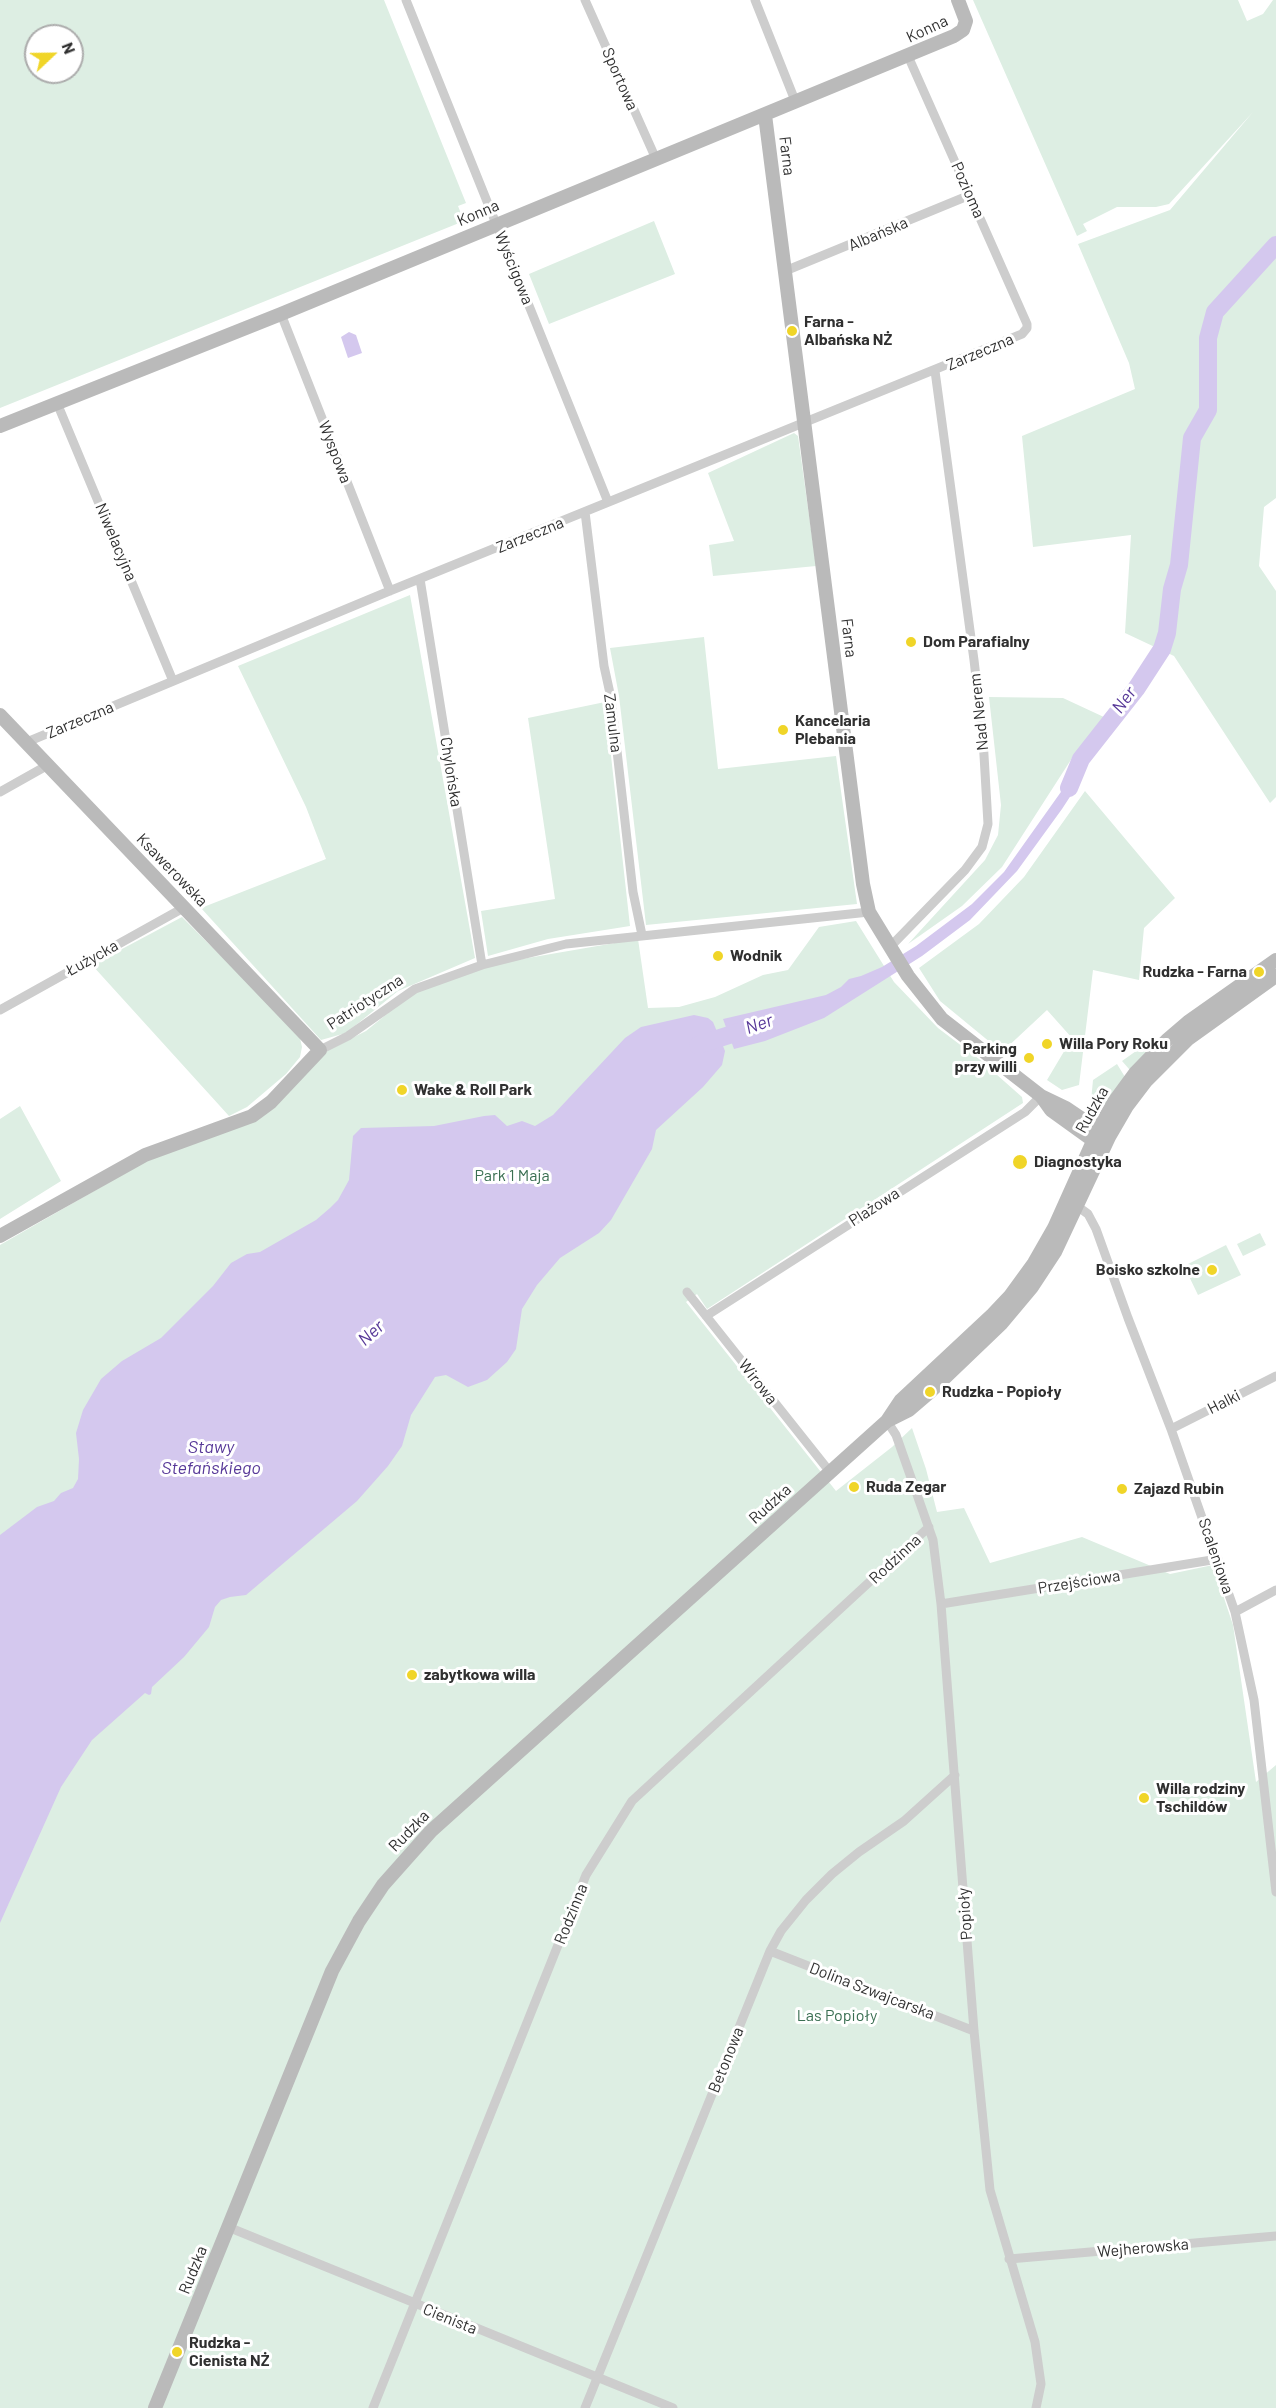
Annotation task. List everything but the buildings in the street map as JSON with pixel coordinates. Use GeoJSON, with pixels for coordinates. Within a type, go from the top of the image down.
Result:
{"type":"FeatureCollection","features":[{"type":"Feature","properties":{"kind":"street","name":"Wyścigowa"},"geometry":{"type":"LineString","coordinates":[[406,0],[608,502]]}},
{"type":"Feature","properties":{"kind":"street","name":"Sportowa"},"geometry":{"type":"LineString","coordinates":[[585,0],[656,159]]}},
{"type":"Feature","properties":{"kind":"street"},"geometry":{"type":"LineString","coordinates":[[755,0],[796,103]]}},
{"type":"Feature","properties":{"kind":"street","name":"Konna"},"geometry":{"type":"LineString","coordinates":[[0,426],[281,314],[496,223],[796,103],[954,36],[965,26],[965,16],[958,0]]}},
{"type":"Feature","properties":{"kind":"street","name":"Pozioma"},"geometry":{"type":"LineString","coordinates":[[908,56],[1027,324]]}},
{"type":"Feature","properties":{"kind":"street","name":"Farna"},"geometry":{"type":"LineString","coordinates":[[765,115],[863,884],[869,912],[908,976],[927,1002],[951,1028],[1041,1096],[1051,1110],[1101,1139]]}},
{"type":"Feature","properties":{"kind":"street","name":"Albańska"},"geometry":{"type":"LineString","coordinates":[[785,271],[970,195]]}},
{"type":"Feature","properties":{"kind":"street","name":"Wyspowa"},"geometry":{"type":"LineString","coordinates":[[281,314],[390,591]]}},
{"type":"Feature","properties":{"kind":"street","name":"Zarzeczna"},"geometry":{"type":"LineString","coordinates":[[27,742],[390,591],[935,371],[1022,334],[1027,324]]}},
{"type":"Feature","properties":{"kind":"street","name":"Nad Nerem"},"geometry":{"type":"LineString","coordinates":[[892,950],[965,870],[982,847],[988,824],[983,738],[974,660],[935,371]]}},
{"type":"Feature","properties":{"kind":"street","name":"Niwelacyjna"},"geometry":{"type":"LineString","coordinates":[[57,403],[173,681]]}},
{"type":"Feature","properties":{"kind":"street","name":"Zamulna"},"geometry":{"type":"LineString","coordinates":[[585,512],[604,666],[611,698],[633,892],[642,935]]}},
{"type":"Feature","properties":{"kind":"street","name":"Chylońska"},"geometry":{"type":"LineString","coordinates":[[420,579],[482,965]]}},
{"type":"Feature","properties":{"kind":"street","name":"Ksawerowska"},"geometry":{"type":"LineString","coordinates":[[0,715],[320,1050]]}},
{"type":"Feature","properties":{"kind":"street"},"geometry":{"type":"LineString","coordinates":[[0,792],[48,765]]}},
{"type":"Feature","properties":{"kind":"street","name":"Łużycka"},"geometry":{"type":"LineString","coordinates":[[0,1010],[185,907]]}},
{"type":"Feature","properties":{"kind":"street","name":"Patriotyczna"},"geometry":{"type":"LineString","coordinates":[[0,1236],[145,1155],[252,1116],[271,1102],[320,1050],[348,1036],[415,989],[482,965],[566,944],[869,912]]}},
{"type":"Feature","properties":{"kind":"street","name":"Rudzka"},"geometry":{"type":"LineString","coordinates":[[155,2408],[332,1971],[359,1921],[396,1870],[442,1821],[887,1421],[901,1400],[986,1321],[1023,1280],[1054,1228],[1101,1139],[1125,1087],[1167,1040],[1201,1012],[1276,960]]}},
{"type":"Feature","properties":{"kind":"street","name":"Rudzka"},"geometry":{"type":"LineString","coordinates":[[887,1421],[909,1410],[930,1392],[1018,1305],[1055,1252],[1077,1206],[1101,1139],[1141,1088],[1175,1050],[1276,976]]}},
{"type":"Feature","properties":{"kind":"street","name":"Plażowa"},"geometry":{"type":"LineString","coordinates":[[706,1316],[1025,1112],[1041,1096]]}},
{"type":"Feature","properties":{"kind":"street","name":"Scaleniowa"},"geometry":{"type":"LineString","coordinates":[[1077,1206],[1088,1214],[1095,1225],[1171,1429],[1235,1612],[1254,1700],[1276,1892]]}},
{"type":"Feature","properties":{"kind":"street","name":"Wirowa"},"geometry":{"type":"LineString","coordinates":[[687,1292],[830,1472]]}},
{"type":"Feature","properties":{"kind":"street","name":"Halki"},"geometry":{"type":"LineString","coordinates":[[1171,1429],[1276,1376]]}},
{"type":"Feature","properties":{"kind":"street","name":"Popioły"},"geometry":{"type":"LineString","coordinates":[[887,1421],[896,1435],[929,1527],[941,1604],[974,2031],[990,2190],[1035,2342],[1041,2384],[1036,2408]]}},
{"type":"Feature","properties":{"kind":"street","name":"Rodzinna"},"geometry":{"type":"LineString","coordinates":[[373,2408],[586,1875],[632,1801],[929,1527]]}},
{"type":"Feature","properties":{"kind":"street","name":"Przejściowa"},"geometry":{"type":"LineString","coordinates":[[941,1604],[1218,1559]]}},
{"type":"Feature","properties":{"kind":"street"},"geometry":{"type":"LineString","coordinates":[[1235,1612],[1276,1590]]}},
{"type":"Feature","properties":{"kind":"street","name":"Betonowa"},"geometry":{"type":"LineString","coordinates":[[585,2408],[770,1951],[781,1931],[806,1900],[826,1881],[859,1852],[904,1821],[954,1775]]}},
{"type":"Feature","properties":{"kind":"street","name":"Dolina Szwajcarska"},"geometry":{"type":"LineString","coordinates":[[770,1951],[974,2031]]}},
{"type":"Feature","properties":{"kind":"street","name":"Cienista"},"geometry":{"type":"LineString","coordinates":[[228,2227],[673,2408]]}},
{"type":"Feature","properties":{"kind":"street","name":"Wejherowska"},"geometry":{"type":"LineString","coordinates":[[1009,2259],[1276,2236]]}},
{"type":"Feature","properties":{"kind":"green space"},"geometry":{"type":"Polygon","coordinates":[[[0,0],[384,0],[466,203],[458,206],[464,221],[0,408],[0,0]]]}},
{"type":"Feature","properties":{"kind":"green space"},"geometry":{"type":"Polygon","coordinates":[[[973,0],[1238,0],[1247,21],[1263,14],[1273,0],[1276,0],[1276,498],[1264,507],[1259,566],[1276,591],[1276,797],[1270,803],[1174,656],[1125,633],[1131,535],[1033,547],[1022,436],[1135,389],[1129,363],[1078,244],[1170,210],[1253,112],[1169,204],[1156,207],[1117,207],[1083,224],[1087,231],[1077,236],[973,0]]]}},
{"type":"Feature","properties":{"kind":"green space"},"geometry":{"type":"Polygon","coordinates":[[[654,221],[675,274],[549,324],[529,274],[654,221]]]}},
{"type":"Feature","properties":{"kind":"green space"},"geometry":{"type":"Polygon","coordinates":[[[794,433],[798,436],[816,566],[713,576],[709,545],[734,541],[708,473],[794,433]]]}},
{"type":"Feature","properties":{"kind":"green space"},"geometry":{"type":"Polygon","coordinates":[[[410,595],[475,958],[398,991],[346,1033],[321,1040],[201,908],[326,859],[306,807],[238,666],[410,595]]]}},
{"type":"Feature","properties":{"kind":"green space"},"geometry":{"type":"Polygon","coordinates":[[[704,637],[718,769],[836,756],[857,904],[646,925],[619,696],[610,648],[704,637]]]}},
{"type":"Feature","properties":{"kind":"green space"},"geometry":{"type":"Polygon","coordinates":[[[989,697],[1063,698],[1106,718],[1074,755],[1002,867],[962,906],[908,944],[985,860],[998,835],[1001,805],[989,697]]]}},
{"type":"Feature","properties":{"kind":"green space"},"geometry":{"type":"Polygon","coordinates":[[[605,702],[630,926],[548,939],[488,956],[481,911],[555,899],[528,718],[605,702]]]}},
{"type":"Feature","properties":{"kind":"green space"},"geometry":{"type":"Polygon","coordinates":[[[1085,791],[1175,898],[1144,928],[1139,980],[1093,970],[1079,1085],[1062,1090],[1047,1080],[1072,1038],[1047,1010],[1002,1052],[940,1001],[919,968],[979,924],[1024,877],[1085,791]]]}},
{"type":"Feature","properties":{"kind":"green space"},"geometry":{"type":"Polygon","coordinates":[[[182,917],[299,1034],[302,1047],[300,1057],[286,1074],[247,1107],[229,1116],[92,965],[182,917]]]}},
{"type":"Feature","properties":{"kind":"green space"},"geometry":{"type":"Polygon","coordinates":[[[856,921],[894,982],[938,1028],[979,1059],[1022,1097],[1023,1103],[707,1309],[697,1294],[686,1302],[836,1491],[892,1447],[912,1428],[937,1512],[964,1508],[990,1563],[1082,1537],[1170,1574],[1213,1565],[1233,1625],[1256,1782],[1276,1765],[1276,2408],[0,2408],[0,1245],[162,1152],[252,1122],[328,1050],[366,1031],[410,995],[493,964],[638,939],[648,1008],[679,1007],[715,997],[763,975],[788,970],[819,927],[856,921]]]}},
{"type":"Feature","properties":{"kind":"green space"},"geometry":{"type":"Polygon","coordinates":[[[1153,1039],[1154,1044],[1132,1070],[1129,1069],[1122,1061],[1153,1039]]]}},
{"type":"Feature","properties":{"kind":"green space"},"geometry":{"type":"Polygon","coordinates":[[[1117,1064],[1125,1077],[1106,1105],[1090,1112],[1093,1080],[1117,1064]]]}},
{"type":"Feature","properties":{"kind":"green space"},"geometry":{"type":"Polygon","coordinates":[[[20,1106],[61,1181],[0,1219],[0,1119],[20,1106]]]}},
{"type":"Feature","properties":{"kind":"green space","name":"Boisko szkolne"},"geometry":{"type":"Polygon","coordinates":[[[1260,1233],[1266,1245],[1243,1256],[1237,1244],[1260,1233]]]}},
{"type":"Feature","properties":{"kind":"green space","name":"Boisko szkolne"},"geometry":{"type":"Polygon","coordinates":[[[1226,1245],[1241,1275],[1198,1295],[1184,1266],[1226,1245]]]}},
{"type":"Feature","properties":{"kind":"water"},"geometry":{"type":"Polygon","coordinates":[[[349,332],[356,335],[362,353],[348,358],[341,337],[349,332]]]}},
{"type":"Feature","properties":{"kind":"water"},"geometry":{"type":"Polygon","coordinates":[[[1077,766],[1083,771],[1077,786],[1062,809],[1017,871],[970,920],[922,956],[824,1018],[765,1041],[734,1049],[723,1019],[826,995],[841,987],[849,979],[882,967],[916,946],[972,904],[1004,872],[1077,766]]]}},
{"type":"Feature","properties":{"kind":"water","name":"Stawy Stefańskiego"},"geometry":{"type":"Polygon","coordinates":[[[694,1015],[708,1018],[713,1022],[725,1051],[722,1065],[703,1087],[656,1130],[652,1149],[611,1220],[599,1233],[560,1258],[537,1285],[522,1309],[516,1349],[507,1362],[487,1380],[468,1387],[446,1375],[435,1377],[411,1415],[402,1446],[388,1466],[357,1501],[246,1595],[221,1600],[215,1607],[209,1627],[184,1657],[152,1687],[151,1694],[145,1693],[92,1740],[61,1787],[0,1923],[0,1535],[37,1507],[54,1501],[61,1493],[73,1488],[78,1479],[79,1459],[76,1433],[83,1410],[101,1379],[122,1361],[161,1338],[213,1286],[231,1263],[247,1254],[260,1252],[316,1220],[330,1208],[338,1200],[349,1180],[353,1136],[361,1128],[434,1126],[495,1115],[507,1126],[522,1121],[535,1126],[553,1115],[625,1038],[641,1027],[694,1015]]]}},
{"type":"Feature","properties":{"kind":"waterway","name":"Ner"},"geometry":{"type":"LineString","coordinates":[[1069,788],[1081,759],[1136,689],[1162,649],[1167,633],[1172,589],[1179,565],[1192,438],[1208,410],[1208,338],[1215,312],[1276,245]]}},
{"type":"Feature","properties":{"kind":"waterway","name":"Ner"},"geometry":{"type":"LineString","coordinates":[[698,1045],[751,1028]]}},
{"type":"Feature","properties":{"kind":"place","name":"Farna - Albańska NŻ"},"geometry":{"type":"Point","coordinates":[792,331]}},
{"type":"Feature","properties":{"kind":"place","name":"Dom Parafialny"},"geometry":{"type":"Point","coordinates":[911,642]}},
{"type":"Feature","properties":{"kind":"place","name":"Kancelaria Plebania"},"geometry":{"type":"Point","coordinates":[783,730]}},
{"type":"Feature","properties":{"kind":"place","name":"Wodnik"},"geometry":{"type":"Point","coordinates":[718,956]}},
{"type":"Feature","properties":{"kind":"place","name":"Rudzka - Farna"},"geometry":{"type":"Point","coordinates":[1259,972]}},
{"type":"Feature","properties":{"kind":"place","name":"Willa Pory Roku"},"geometry":{"type":"Point","coordinates":[1047,1044]}},
{"type":"Feature","properties":{"kind":"place","name":"Parking przy willi"},"geometry":{"type":"Point","coordinates":[1029,1058]}},
{"type":"Feature","properties":{"kind":"place","name":"Wake & Roll Park"},"geometry":{"type":"Point","coordinates":[402,1090]}},
{"type":"Feature","properties":{"kind":"place","name":"Diagnostyka"},"geometry":{"type":"Point","coordinates":[1020,1162]}},
{"type":"Feature","properties":{"kind":"place","name":"Boisko szkolne"},"geometry":{"type":"Point","coordinates":[1212,1270]}},
{"type":"Feature","properties":{"kind":"place","name":"Rudzka - Popioły"},"geometry":{"type":"Point","coordinates":[930,1392]}},
{"type":"Feature","properties":{"kind":"place","name":"Ruda Zegar"},"geometry":{"type":"Point","coordinates":[854,1487]}},
{"type":"Feature","properties":{"kind":"place","name":"Zajazd Rubin"},"geometry":{"type":"Point","coordinates":[1122,1489]}},
{"type":"Feature","properties":{"kind":"place","name":"zabytkowa willa"},"geometry":{"type":"Point","coordinates":[412,1675]}},
{"type":"Feature","properties":{"kind":"place","name":"Willa rodziny Tschildów"},"geometry":{"type":"Point","coordinates":[1144,1798]}},
{"type":"Feature","properties":{"kind":"place","name":"Rudzka - Cienista NŻ"},"geometry":{"type":"Point","coordinates":[177,2352]}},
{"type":"Feature","properties":{"kind":"park label","name":"Park 1 Maja"},"geometry":{"type":"Point","coordinates":[512,1176]}},
{"type":"Feature","properties":{"kind":"park label","name":"Las Popioły"},"geometry":{"type":"Point","coordinates":[837,2016]}}]}
